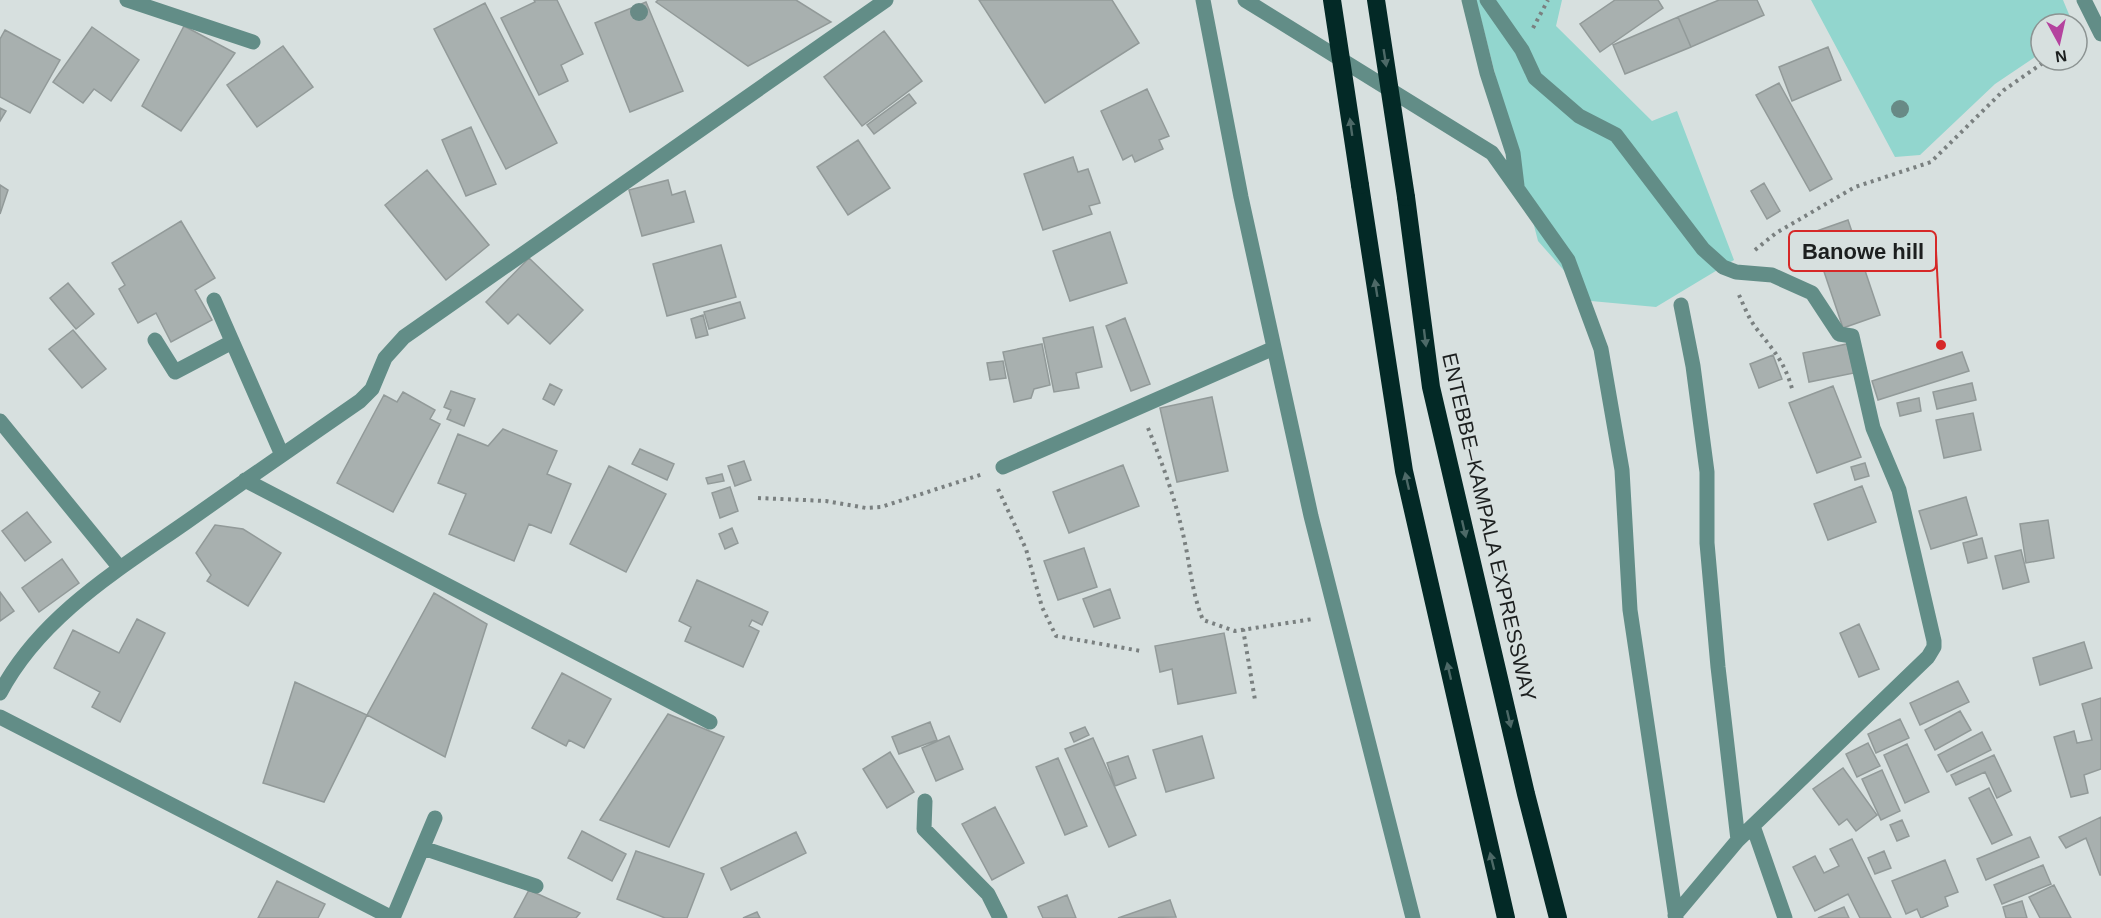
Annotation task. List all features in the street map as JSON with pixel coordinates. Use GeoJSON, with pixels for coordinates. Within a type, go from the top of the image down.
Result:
{"type":"FeatureCollection","features":[{"type":"Feature","properties":{"kind":"highway"},"geometry":{"type":"LineString","coordinates":[[1332,0],[1404,471],[1506,918]]}},
{"type":"Feature","properties":{"kind":"highway","name":"ENTEBBE–KAMPALA EXPRESSWAY"},"geometry":{"type":"LineString","coordinates":[[1376,0],[1406,197],[1431,387],[1526,794],[1558,918]]}},
{"type":"Feature","properties":{"kind":"street"},"geometry":{"type":"LineString","coordinates":[[127,0],[253,42]]}},
{"type":"Feature","properties":{"kind":"street"},"geometry":{"type":"LineString","coordinates":[[0,693],[10,674],[55,618],[120,568],[360,401],[372,389],[386,358],[404,337],[886,0]]}},
{"type":"Feature","properties":{"kind":"street"},"geometry":{"type":"LineString","coordinates":[[1203,0],[1274,348],[1336,616],[1413,918]]}},
{"type":"Feature","properties":{"kind":"street"},"geometry":{"type":"LineString","coordinates":[[1245,0],[1492,153],[1568,260],[1601,349],[1622,470],[1630,610],[1676,916]]}},
{"type":"Feature","properties":{"kind":"street"},"geometry":{"type":"LineString","coordinates":[[1469,0],[1487,73],[1513,153],[1517,189]]}},
{"type":"Feature","properties":{"kind":"street"},"geometry":{"type":"LineString","coordinates":[[1487,0],[1522,50],[1535,78],[1579,116],[1616,135],[1702,249],[1723,267],[1736,272],[1772,275],[1812,293],[1839,334],[1852,336],[1873,428],[1899,490],[1934,647],[1928,657],[1738,840],[1676,916]]}},
{"type":"Feature","properties":{"kind":"street"},"geometry":{"type":"LineString","coordinates":[[2084,0],[2101,34]]}},
{"type":"Feature","properties":{"kind":"street"},"geometry":{"type":"LineString","coordinates":[[214,300],[282,455]]}},
{"type":"Feature","properties":{"kind":"street"},"geometry":{"type":"LineString","coordinates":[[1681,305],[1693,366],[1707,472],[1707,543],[1718,668],[1738,840]]}},
{"type":"Feature","properties":{"kind":"street"},"geometry":{"type":"LineString","coordinates":[[155,340],[175,372],[232,342]]}},
{"type":"Feature","properties":{"kind":"street"},"geometry":{"type":"LineString","coordinates":[[997,470],[1274,348]]}},
{"type":"Feature","properties":{"kind":"street"},"geometry":{"type":"LineString","coordinates":[[0,421],[120,568]]}},
{"type":"Feature","properties":{"kind":"street"},"geometry":{"type":"LineString","coordinates":[[245,480],[710,722]]}},
{"type":"Feature","properties":{"kind":"street"},"geometry":{"type":"LineString","coordinates":[[0,717],[392,918],[435,818]]}},
{"type":"Feature","properties":{"kind":"street"},"geometry":{"type":"LineString","coordinates":[[925,801],[924,829],[988,894],[1000,918]]}},
{"type":"Feature","properties":{"kind":"street"},"geometry":{"type":"LineString","coordinates":[[1752,826],[1785,918]]}},
{"type":"Feature","properties":{"kind":"street"},"geometry":{"type":"LineString","coordinates":[[423,848],[536,886]]}},
{"type":"Feature","properties":{"kind":"path"},"geometry":{"type":"LineString","coordinates":[[1792,392],[1787,369],[1770,343],[1755,327],[1736,289],[1736,272],[1759,245],[1855,187],[1931,162],[2004,90],[2030,72]]}},
{"type":"Feature","properties":{"kind":"path"},"geometry":{"type":"LineString","coordinates":[[1140,407],[1174,500],[1193,598],[1203,620],[1235,631],[1336,616]]}},
{"type":"Feature","properties":{"kind":"path"},"geometry":{"type":"LineString","coordinates":[[758,498],[826,501],[866,508],[881,507],[997,470],[1026,549],[1042,607],[1056,636],[1141,651]]}},
{"type":"Feature","properties":{"kind":"path"},"geometry":{"type":"LineString","coordinates":[[1243,629],[1255,700]]}},
{"type":"Feature","properties":{"kind":"shaded area"},"geometry":{"type":"Polygon","coordinates":[[[1476,0],[1562,0],[1556,26],[1652,121],[1677,111],[1734,260],[1656,307],[1591,301],[1538,241],[1476,0]]]}},
{"type":"Feature","properties":{"kind":"shaded area"},"geometry":{"type":"Polygon","coordinates":[[[1811,0],[2063,0],[2068,12],[2029,12],[2029,61],[1995,84],[1920,155],[1895,157],[1811,0]]]}},
{"type":"Feature","properties":{"kind":"building"},"geometry":{"type":"Polygon","coordinates":[[[534,0],[557,0],[583,54],[561,65],[568,81],[539,95],[501,18],[535,2],[534,0]]]}},
{"type":"Feature","properties":{"kind":"building"},"geometry":{"type":"Polygon","coordinates":[[[658,0],[796,0],[831,22],[748,66],[656,2],[658,0]]]}},
{"type":"Feature","properties":{"kind":"building"},"geometry":{"type":"Polygon","coordinates":[[[979,0],[1112,0],[1139,43],[1045,103],[979,0]]]}},
{"type":"Feature","properties":{"kind":"building"},"geometry":{"type":"Polygon","coordinates":[[[1615,0],[1658,0],[1663,8],[1600,52],[1580,24],[1615,0]]]}},
{"type":"Feature","properties":{"kind":"building"},"geometry":{"type":"Polygon","coordinates":[[[1719,0],[1757,0],[1764,15],[1691,47],[1678,17],[1719,0]]]}},
{"type":"Feature","properties":{"kind":"building"},"geometry":{"type":"Polygon","coordinates":[[[646,2],[683,91],[630,112],[595,23],[646,2]]]}},
{"type":"Feature","properties":{"kind":"building"},"geometry":{"type":"Polygon","coordinates":[[[485,3],[557,143],[506,169],[434,29],[485,3]]]}},
{"type":"Feature","properties":{"kind":"building"},"geometry":{"type":"Polygon","coordinates":[[[1678,17],[1691,47],[1625,74],[1613,45],[1678,17]]]}},
{"type":"Feature","properties":{"kind":"building"},"geometry":{"type":"Polygon","coordinates":[[[184,26],[235,53],[181,131],[142,106],[184,26]]]}},
{"type":"Feature","properties":{"kind":"building"},"geometry":{"type":"Polygon","coordinates":[[[92,27],[139,60],[111,101],[94,89],[83,103],[53,82],[92,27]]]}},
{"type":"Feature","properties":{"kind":"building"},"geometry":{"type":"Polygon","coordinates":[[[5,30],[60,60],[30,113],[0,97],[0,39],[5,30]]]}},
{"type":"Feature","properties":{"kind":"building"},"geometry":{"type":"Polygon","coordinates":[[[884,31],[922,81],[862,126],[824,77],[884,31]]]}},
{"type":"Feature","properties":{"kind":"building"},"geometry":{"type":"Polygon","coordinates":[[[283,46],[313,87],[257,127],[227,85],[283,46]]]}},
{"type":"Feature","properties":{"kind":"building"},"geometry":{"type":"Polygon","coordinates":[[[1828,47],[1841,80],[1792,101],[1779,67],[1828,47]]]}},
{"type":"Feature","properties":{"kind":"building"},"geometry":{"type":"Polygon","coordinates":[[[1779,83],[1832,179],[1810,191],[1756,95],[1779,83]]]}},
{"type":"Feature","properties":{"kind":"building"},"geometry":{"type":"Polygon","coordinates":[[[1147,89],[1169,136],[1159,140],[1163,149],[1135,162],[1132,155],[1123,160],[1101,111],[1147,89]]]}},
{"type":"Feature","properties":{"kind":"building"},"geometry":{"type":"Polygon","coordinates":[[[909,94],[916,103],[874,134],[867,125],[909,94]]]}},
{"type":"Feature","properties":{"kind":"building"},"geometry":{"type":"Polygon","coordinates":[[[0,108],[6,111],[0,121],[0,108]]]}},
{"type":"Feature","properties":{"kind":"building"},"geometry":{"type":"Polygon","coordinates":[[[471,127],[496,184],[466,196],[442,140],[471,127]]]}},
{"type":"Feature","properties":{"kind":"building"},"geometry":{"type":"Polygon","coordinates":[[[858,140],[890,188],[848,215],[817,167],[858,140]]]}},
{"type":"Feature","properties":{"kind":"building"},"geometry":{"type":"Polygon","coordinates":[[[1073,157],[1078,172],[1088,169],[1100,203],[1089,206],[1092,214],[1043,230],[1024,174],[1073,157]]]}},
{"type":"Feature","properties":{"kind":"building"},"geometry":{"type":"Polygon","coordinates":[[[427,170],[489,245],[446,280],[385,205],[427,170]]]}},
{"type":"Feature","properties":{"kind":"building"},"geometry":{"type":"Polygon","coordinates":[[[668,180],[672,195],[685,191],[694,222],[642,236],[629,190],[668,180]]]}},
{"type":"Feature","properties":{"kind":"building"},"geometry":{"type":"Polygon","coordinates":[[[1764,183],[1780,211],[1767,219],[1751,191],[1764,183]]]}},
{"type":"Feature","properties":{"kind":"building"},"geometry":{"type":"Polygon","coordinates":[[[0,185],[8,190],[0,214],[0,185]]]}},
{"type":"Feature","properties":{"kind":"building"},"geometry":{"type":"Polygon","coordinates":[[[1848,220],[1880,315],[1843,328],[1811,233],[1848,220]]]}},
{"type":"Feature","properties":{"kind":"building"},"geometry":{"type":"Polygon","coordinates":[[[181,221],[215,278],[195,290],[212,320],[171,342],[156,313],[138,323],[119,289],[125,285],[112,263],[181,221]]]}},
{"type":"Feature","properties":{"kind":"building"},"geometry":{"type":"Polygon","coordinates":[[[1110,232],[1127,283],[1070,301],[1053,251],[1110,232]]]}},
{"type":"Feature","properties":{"kind":"building"},"geometry":{"type":"Polygon","coordinates":[[[721,245],[736,297],[667,316],[653,264],[721,245]]]}},
{"type":"Feature","properties":{"kind":"building"},"geometry":{"type":"Polygon","coordinates":[[[529,258],[583,310],[550,344],[518,314],[508,324],[486,302],[529,258]]]}},
{"type":"Feature","properties":{"kind":"building"},"geometry":{"type":"Polygon","coordinates":[[[68,283],[94,314],[76,329],[50,298],[68,283]]]}},
{"type":"Feature","properties":{"kind":"building"},"geometry":{"type":"Polygon","coordinates":[[[740,302],[745,318],[709,329],[704,312],[740,302]]]}},
{"type":"Feature","properties":{"kind":"building"},"geometry":{"type":"Polygon","coordinates":[[[703,315],[708,335],[696,338],[691,319],[703,315]]]}},
{"type":"Feature","properties":{"kind":"building"},"geometry":{"type":"Polygon","coordinates":[[[1125,318],[1150,384],[1131,391],[1106,326],[1125,318]]]}},
{"type":"Feature","properties":{"kind":"building"},"geometry":{"type":"Polygon","coordinates":[[[1093,327],[1102,367],[1076,373],[1079,388],[1054,392],[1043,338],[1093,327]]]}},
{"type":"Feature","properties":{"kind":"building"},"geometry":{"type":"Polygon","coordinates":[[[73,330],[106,369],[82,388],[49,349],[73,330]]]}},
{"type":"Feature","properties":{"kind":"building"},"geometry":{"type":"Polygon","coordinates":[[[1042,344],[1050,385],[1034,389],[1031,398],[1014,402],[1003,352],[1042,344]]]}},
{"type":"Feature","properties":{"kind":"building"},"geometry":{"type":"Polygon","coordinates":[[[1847,344],[1854,373],[1809,382],[1803,353],[1847,344]]]}},
{"type":"Feature","properties":{"kind":"building"},"geometry":{"type":"Polygon","coordinates":[[[1962,352],[1969,371],[1878,400],[1872,381],[1962,352]]]}},
{"type":"Feature","properties":{"kind":"building"},"geometry":{"type":"Polygon","coordinates":[[[1773,355],[1782,379],[1759,388],[1750,364],[1773,355]]]}},
{"type":"Feature","properties":{"kind":"building"},"geometry":{"type":"Polygon","coordinates":[[[1003,361],[1006,378],[990,380],[987,363],[1003,361]]]}},
{"type":"Feature","properties":{"kind":"building"},"geometry":{"type":"Polygon","coordinates":[[[1972,383],[1976,400],[1937,409],[1933,392],[1972,383]]]}},
{"type":"Feature","properties":{"kind":"building"},"geometry":{"type":"Polygon","coordinates":[[[550,384],[562,390],[554,405],[543,399],[550,384]]]}},
{"type":"Feature","properties":{"kind":"building"},"geometry":{"type":"Polygon","coordinates":[[[1833,386],[1861,457],[1817,473],[1789,403],[1833,386]]]}},
{"type":"Feature","properties":{"kind":"building"},"geometry":{"type":"Polygon","coordinates":[[[451,391],[475,399],[464,426],[447,419],[451,410],[444,407],[451,391]]]}},
{"type":"Feature","properties":{"kind":"building"},"geometry":{"type":"Polygon","coordinates":[[[403,392],[435,410],[430,419],[440,424],[393,512],[337,483],[384,395],[397,402],[403,392]]]}},
{"type":"Feature","properties":{"kind":"building"},"geometry":{"type":"Polygon","coordinates":[[[1212,397],[1228,471],[1177,482],[1160,408],[1212,397]]]}},
{"type":"Feature","properties":{"kind":"building"},"geometry":{"type":"Polygon","coordinates":[[[1919,398],[1921,411],[1900,416],[1897,403],[1919,398]]]}},
{"type":"Feature","properties":{"kind":"building"},"geometry":{"type":"Polygon","coordinates":[[[1973,413],[1981,450],[1944,458],[1936,420],[1973,413]]]}},
{"type":"Feature","properties":{"kind":"building"},"geometry":{"type":"Polygon","coordinates":[[[503,429],[557,451],[547,474],[571,484],[551,533],[529,524],[514,561],[449,534],[466,494],[438,483],[458,434],[488,446],[503,429]]]}},
{"type":"Feature","properties":{"kind":"building"},"geometry":{"type":"Polygon","coordinates":[[[640,449],[674,464],[667,480],[632,464],[640,449]]]}},
{"type":"Feature","properties":{"kind":"building"},"geometry":{"type":"Polygon","coordinates":[[[744,461],[751,480],[735,486],[728,466],[744,461]]]}},
{"type":"Feature","properties":{"kind":"building"},"geometry":{"type":"Polygon","coordinates":[[[1865,463],[1869,476],[1855,480],[1851,467],[1865,463]]]}},
{"type":"Feature","properties":{"kind":"building"},"geometry":{"type":"Polygon","coordinates":[[[1123,465],[1139,506],[1069,533],[1053,492],[1123,465]]]}},
{"type":"Feature","properties":{"kind":"building"},"geometry":{"type":"Polygon","coordinates":[[[609,466],[666,494],[626,572],[570,544],[609,466]]]}},
{"type":"Feature","properties":{"kind":"building"},"geometry":{"type":"Polygon","coordinates":[[[722,474],[724,481],[708,484],[706,478],[722,474]]]}},
{"type":"Feature","properties":{"kind":"building"},"geometry":{"type":"Polygon","coordinates":[[[1862,486],[1876,522],[1828,540],[1814,504],[1862,486]]]}},
{"type":"Feature","properties":{"kind":"building"},"geometry":{"type":"Polygon","coordinates":[[[730,487],[738,511],[720,518],[712,493],[730,487]]]}},
{"type":"Feature","properties":{"kind":"building"},"geometry":{"type":"Polygon","coordinates":[[[1966,497],[1977,535],[1931,549],[1919,511],[1966,497]]]}},
{"type":"Feature","properties":{"kind":"building"},"geometry":{"type":"Polygon","coordinates":[[[27,512],[51,542],[25,561],[2,531],[27,512]]]}},
{"type":"Feature","properties":{"kind":"building"},"geometry":{"type":"Polygon","coordinates":[[[2048,520],[2054,558],[2026,563],[2020,524],[2048,520]]]}},
{"type":"Feature","properties":{"kind":"building"},"geometry":{"type":"Polygon","coordinates":[[[215,525],[243,529],[281,553],[248,606],[207,581],[211,575],[196,553],[215,525]]]}},
{"type":"Feature","properties":{"kind":"building"},"geometry":{"type":"Polygon","coordinates":[[[732,528],[738,543],[725,549],[719,534],[732,528]]]}},
{"type":"Feature","properties":{"kind":"building"},"geometry":{"type":"Polygon","coordinates":[[[1982,538],[1987,558],[1968,563],[1963,543],[1982,538]]]}},
{"type":"Feature","properties":{"kind":"building"},"geometry":{"type":"Polygon","coordinates":[[[1084,548],[1097,587],[1058,600],[1044,561],[1084,548]]]}},
{"type":"Feature","properties":{"kind":"building"},"geometry":{"type":"Polygon","coordinates":[[[2021,550],[2029,582],[2003,589],[1995,556],[2021,550]]]}},
{"type":"Feature","properties":{"kind":"building"},"geometry":{"type":"Polygon","coordinates":[[[62,559],[79,583],[39,612],[22,588],[62,559]]]}},
{"type":"Feature","properties":{"kind":"building"},"geometry":{"type":"Polygon","coordinates":[[[697,580],[768,612],[762,625],[752,620],[749,626],[759,631],[743,667],[685,641],[691,627],[679,621],[697,580]]]}},
{"type":"Feature","properties":{"kind":"building"},"geometry":{"type":"Polygon","coordinates":[[[1110,589],[1120,618],[1094,627],[1083,599],[1110,589]]]}},
{"type":"Feature","properties":{"kind":"building"},"geometry":{"type":"Polygon","coordinates":[[[0,592],[14,611],[0,621],[0,592]]]}},
{"type":"Feature","properties":{"kind":"building"},"geometry":{"type":"Polygon","coordinates":[[[434,593],[487,624],[445,757],[367,715],[434,593]]]}},
{"type":"Feature","properties":{"kind":"building"},"geometry":{"type":"Polygon","coordinates":[[[137,619],[165,633],[120,722],[92,707],[100,692],[54,668],[73,630],[119,653],[137,619]]]}},
{"type":"Feature","properties":{"kind":"building"},"geometry":{"type":"Polygon","coordinates":[[[1859,624],[1879,669],[1859,677],[1840,633],[1859,624]]]}},
{"type":"Feature","properties":{"kind":"building"},"geometry":{"type":"Polygon","coordinates":[[[1224,633],[1236,693],[1178,704],[1172,669],[1160,672],[1155,646],[1224,633]]]}},
{"type":"Feature","properties":{"kind":"building"},"geometry":{"type":"Polygon","coordinates":[[[2084,642],[2092,668],[2040,685],[2033,658],[2084,642]]]}},
{"type":"Feature","properties":{"kind":"building"},"geometry":{"type":"Polygon","coordinates":[[[562,673],[611,699],[584,748],[569,740],[566,746],[532,728],[562,673]]]}},
{"type":"Feature","properties":{"kind":"building"},"geometry":{"type":"Polygon","coordinates":[[[1958,681],[1969,702],[1920,725],[1910,703],[1958,681]]]}},
{"type":"Feature","properties":{"kind":"building"},"geometry":{"type":"Polygon","coordinates":[[[295,682],[367,715],[324,802],[263,783],[295,682]]]}},
{"type":"Feature","properties":{"kind":"building"},"geometry":{"type":"Polygon","coordinates":[[[2101,698],[2101,769],[2084,775],[2088,793],[2071,797],[2054,737],[2074,731],[2077,743],[2092,740],[2082,704],[2101,698]]]}},
{"type":"Feature","properties":{"kind":"building"},"geometry":{"type":"Polygon","coordinates":[[[1960,711],[1971,730],[1935,750],[1925,730],[1960,711]]]}},
{"type":"Feature","properties":{"kind":"building"},"geometry":{"type":"Polygon","coordinates":[[[668,714],[724,737],[669,847],[600,820],[668,714]]]}},
{"type":"Feature","properties":{"kind":"building"},"geometry":{"type":"Polygon","coordinates":[[[1900,719],[1909,738],[1876,753],[1868,734],[1900,719]]]}},
{"type":"Feature","properties":{"kind":"building"},"geometry":{"type":"Polygon","coordinates":[[[930,722],[937,740],[899,754],[892,737],[930,722]]]}},
{"type":"Feature","properties":{"kind":"building"},"geometry":{"type":"Polygon","coordinates":[[[1085,727],[1089,735],[1074,742],[1070,733],[1085,727]]]}},
{"type":"Feature","properties":{"kind":"building"},"geometry":{"type":"Polygon","coordinates":[[[1982,732],[1991,750],[1947,772],[1938,755],[1982,732]]]}},
{"type":"Feature","properties":{"kind":"building"},"geometry":{"type":"Polygon","coordinates":[[[949,736],[963,769],[936,781],[922,748],[949,736]]]}},
{"type":"Feature","properties":{"kind":"building"},"geometry":{"type":"Polygon","coordinates":[[[1202,736],[1214,778],[1166,792],[1153,750],[1202,736]]]}},
{"type":"Feature","properties":{"kind":"building"},"geometry":{"type":"Polygon","coordinates":[[[1093,738],[1136,835],[1109,847],[1065,749],[1093,738]]]}},
{"type":"Feature","properties":{"kind":"building"},"geometry":{"type":"Polygon","coordinates":[[[1868,743],[1880,766],[1857,777],[1846,754],[1868,743]]]}},
{"type":"Feature","properties":{"kind":"building"},"geometry":{"type":"Polygon","coordinates":[[[1907,744],[1929,792],[1905,803],[1884,755],[1907,744]]]}},
{"type":"Feature","properties":{"kind":"building"},"geometry":{"type":"Polygon","coordinates":[[[890,752],[914,792],[887,808],[863,769],[890,752]]]}},
{"type":"Feature","properties":{"kind":"building"},"geometry":{"type":"Polygon","coordinates":[[[1994,755],[2011,791],[1997,798],[1985,772],[1956,785],[1951,775],[1994,755]]]}},
{"type":"Feature","properties":{"kind":"building"},"geometry":{"type":"Polygon","coordinates":[[[1128,756],[1136,778],[1115,786],[1107,763],[1128,756]]]}},
{"type":"Feature","properties":{"kind":"building"},"geometry":{"type":"Polygon","coordinates":[[[1058,758],[1087,826],[1065,835],[1036,767],[1058,758]]]}},
{"type":"Feature","properties":{"kind":"building"},"geometry":{"type":"Polygon","coordinates":[[[1843,768],[1877,815],[1856,831],[1847,819],[1839,825],[1813,789],[1843,768]]]}},
{"type":"Feature","properties":{"kind":"building"},"geometry":{"type":"Polygon","coordinates":[[[1882,770],[1900,811],[1881,820],[1862,779],[1882,770]]]}},
{"type":"Feature","properties":{"kind":"building"},"geometry":{"type":"Polygon","coordinates":[[[1989,788],[2012,835],[1992,844],[1969,798],[1989,788]]]}},
{"type":"Feature","properties":{"kind":"building"},"geometry":{"type":"Polygon","coordinates":[[[995,807],[1024,863],[992,880],[962,824],[995,807]]]}},
{"type":"Feature","properties":{"kind":"building"},"geometry":{"type":"Polygon","coordinates":[[[2101,817],[2100,875],[2086,838],[2066,848],[2059,837],[2101,817]]]}},
{"type":"Feature","properties":{"kind":"building"},"geometry":{"type":"Polygon","coordinates":[[[1902,820],[1909,836],[1897,841],[1890,825],[1902,820]]]}},
{"type":"Feature","properties":{"kind":"building"},"geometry":{"type":"Polygon","coordinates":[[[582,831],[626,854],[612,881],[568,858],[582,831]]]}},
{"type":"Feature","properties":{"kind":"building"},"geometry":{"type":"Polygon","coordinates":[[[796,832],[806,853],[731,890],[721,868],[796,832]]]}},
{"type":"Feature","properties":{"kind":"building"},"geometry":{"type":"Polygon","coordinates":[[[2030,837],[2039,857],[1986,880],[1977,859],[2030,837]]]}},
{"type":"Feature","properties":{"kind":"building"},"geometry":{"type":"Polygon","coordinates":[[[1852,839],[1891,918],[1860,918],[1848,894],[1815,911],[1793,867],[1815,856],[1824,873],[1839,866],[1830,849],[1852,839]]]}},
{"type":"Feature","properties":{"kind":"building"},"geometry":{"type":"Polygon","coordinates":[[[636,851],[704,874],[687,918],[665,918],[617,899],[636,851]]]}},
{"type":"Feature","properties":{"kind":"building"},"geometry":{"type":"Polygon","coordinates":[[[1884,851],[1891,868],[1875,874],[1868,858],[1884,851]]]}},
{"type":"Feature","properties":{"kind":"building"},"geometry":{"type":"Polygon","coordinates":[[[1945,860],[1958,892],[1945,897],[1948,906],[1921,918],[1917,909],[1906,914],[1892,881],[1945,860]]]}},
{"type":"Feature","properties":{"kind":"building"},"geometry":{"type":"Polygon","coordinates":[[[2043,865],[2051,884],[2002,904],[1994,885],[2043,865]]]}},
{"type":"Feature","properties":{"kind":"building"},"geometry":{"type":"Polygon","coordinates":[[[277,881],[325,904],[318,918],[258,918],[277,881]]]}},
{"type":"Feature","properties":{"kind":"building"},"geometry":{"type":"Polygon","coordinates":[[[2054,885],[2071,918],[2040,918],[2029,897],[2054,885]]]}},
{"type":"Feature","properties":{"kind":"building"},"geometry":{"type":"Polygon","coordinates":[[[529,890],[580,913],[576,918],[514,918],[529,890]]]}},
{"type":"Feature","properties":{"kind":"building"},"geometry":{"type":"Polygon","coordinates":[[[1067,895],[1076,918],[1043,918],[1038,907],[1067,895]]]}},
{"type":"Feature","properties":{"kind":"building"},"geometry":{"type":"Polygon","coordinates":[[[1170,900],[1176,917],[1118,918],[1170,900]]]}},
{"type":"Feature","properties":{"kind":"building"},"geometry":{"type":"Polygon","coordinates":[[[2022,901],[2027,918],[2006,918],[2003,907],[2022,901]]]}},
{"type":"Feature","properties":{"kind":"building"},"geometry":{"type":"Polygon","coordinates":[[[1844,907],[1849,918],[1818,918],[1844,907]]]}},
{"type":"Feature","properties":{"kind":"building"},"geometry":{"type":"Polygon","coordinates":[[[757,912],[760,918],[743,918],[757,912]]]}},
{"type":"Feature","properties":{"kind":"place","name":"Banowe hill"},"geometry":{"type":"Point","coordinates":[1941,345]}}]}
